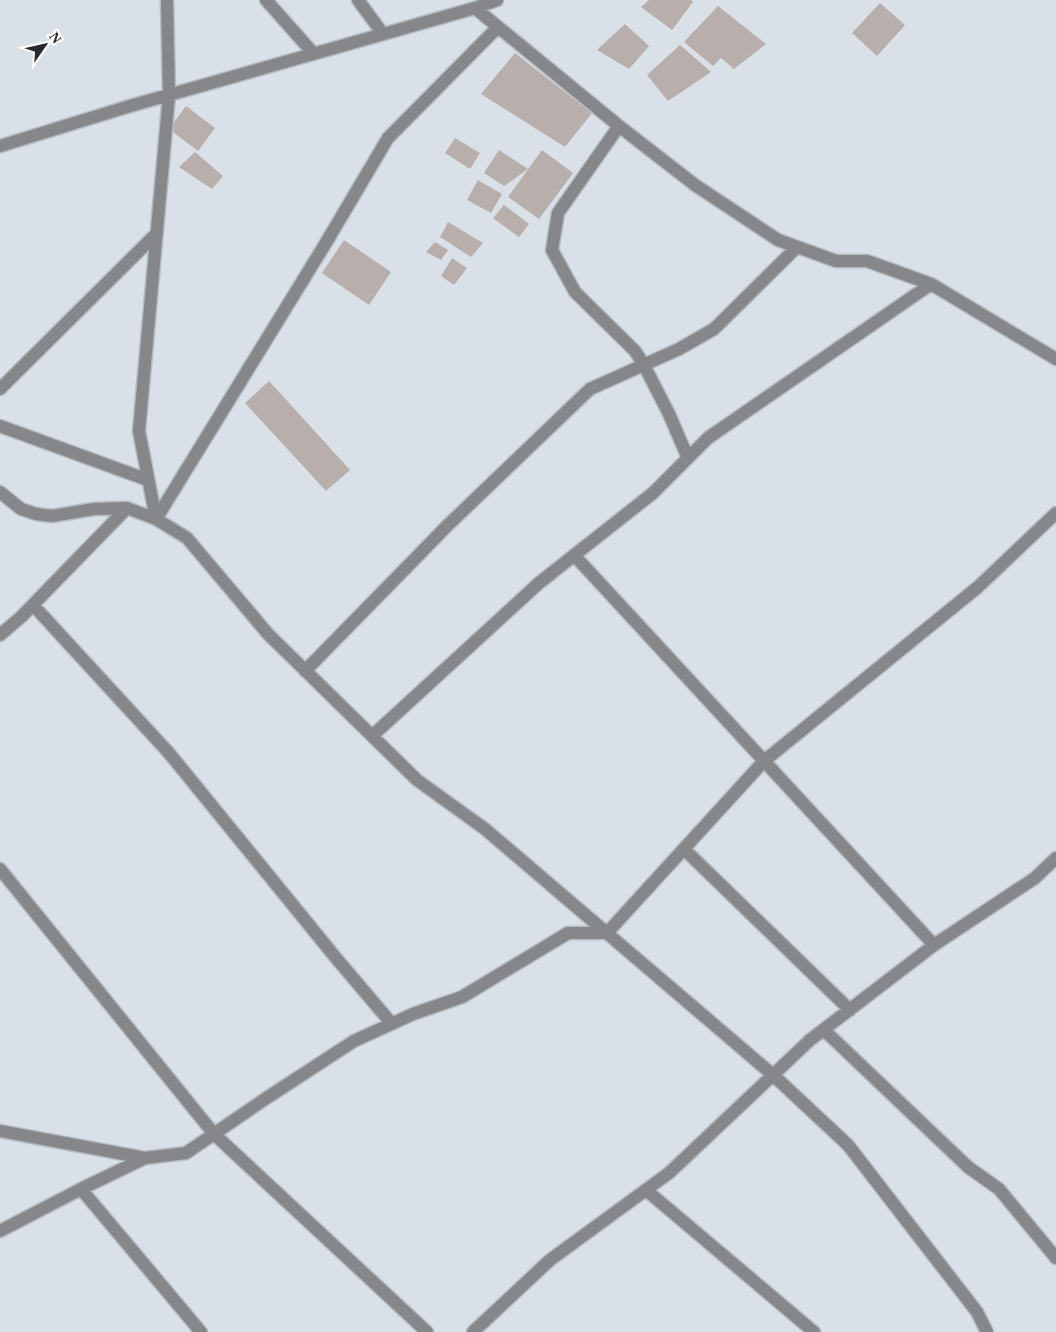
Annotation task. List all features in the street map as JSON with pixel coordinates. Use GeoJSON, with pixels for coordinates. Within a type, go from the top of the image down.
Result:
{"type":"FeatureCollection","features":[{"type":"Feature","properties":{"kind":"street"},"geometry":{"type":"LineString","coordinates":[[156,519],[139,431],[169,95],[167,0]]}},
{"type":"Feature","properties":{"kind":"street"},"geometry":{"type":"LineString","coordinates":[[266,0],[314,54]]}},
{"type":"Feature","properties":{"kind":"street"},"geometry":{"type":"LineString","coordinates":[[358,0],[383,34]]}},
{"type":"Feature","properties":{"kind":"street"},"geometry":{"type":"LineString","coordinates":[[0,146],[497,0]]}},
{"type":"Feature","properties":{"kind":"street"},"geometry":{"type":"LineString","coordinates":[[475,8],[619,126],[695,185],[778,240],[836,261],[867,261],[930,284],[1056,359]]}},
{"type":"Feature","properties":{"kind":"street"},"geometry":{"type":"LineString","coordinates":[[156,519],[324,246],[388,138],[498,27]]}},
{"type":"Feature","properties":{"kind":"street"},"geometry":{"type":"LineString","coordinates":[[619,126],[558,213],[552,250],[576,292],[635,350],[669,414],[688,458]]}},
{"type":"Feature","properties":{"kind":"street"},"geometry":{"type":"LineString","coordinates":[[0,389],[157,233]]}},
{"type":"Feature","properties":{"kind":"street"},"geometry":{"type":"LineString","coordinates":[[305,671],[448,525],[590,389],[679,349],[714,329],[797,247]]}},
{"type":"Feature","properties":{"kind":"street"},"geometry":{"type":"LineString","coordinates":[[372,736],[539,583],[653,493],[708,438],[930,284]]}},
{"type":"Feature","properties":{"kind":"street"},"geometry":{"type":"LineString","coordinates":[[0,426],[148,480]]}},
{"type":"Feature","properties":{"kind":"street"},"geometry":{"type":"LineString","coordinates":[[0,492],[21,509],[36,514],[52,516],[94,509],[127,508],[156,519],[187,538],[268,634],[417,780],[485,829],[773,1075],[848,1145],[977,1312],[987,1332]]}},
{"type":"Feature","properties":{"kind":"street"},"geometry":{"type":"LineString","coordinates":[[2,629],[33,605],[127,508]]}},
{"type":"Feature","properties":{"kind":"street"},"geometry":{"type":"LineString","coordinates":[[0,1131],[145,1158],[186,1153],[354,1041],[413,1014],[462,998],[568,933],[607,933],[764,761],[978,587],[1056,513]]}},
{"type":"Feature","properties":{"kind":"street"},"geometry":{"type":"LineString","coordinates":[[574,555],[934,945]]}},
{"type":"Feature","properties":{"kind":"street"},"geometry":{"type":"LineString","coordinates":[[33,605],[169,752],[392,1024]]}},
{"type":"Feature","properties":{"kind":"street"},"geometry":{"type":"LineString","coordinates":[[684,849],[850,1010]]}},
{"type":"Feature","properties":{"kind":"street"},"geometry":{"type":"LineString","coordinates":[[473,1332],[550,1260],[669,1173],[810,1040],[934,945],[1035,878],[1056,858]]}},
{"type":"Feature","properties":{"kind":"street"},"geometry":{"type":"LineString","coordinates":[[0,869],[214,1134],[427,1332]]}},
{"type":"Feature","properties":{"kind":"street"},"geometry":{"type":"LineString","coordinates":[[824,1030],[968,1167],[999,1189],[1056,1258]]}},
{"type":"Feature","properties":{"kind":"street"},"geometry":{"type":"LineString","coordinates":[[0,1231],[145,1158]]}},
{"type":"Feature","properties":{"kind":"street"},"geometry":{"type":"LineString","coordinates":[[81,1189],[201,1332]]}},
{"type":"Feature","properties":{"kind":"street"},"geometry":{"type":"LineString","coordinates":[[646,1190],[814,1332]]}},
{"type":"Feature","properties":{"kind":"building"},"geometry":{"type":"Polygon","coordinates":[[[649,0],[691,0],[693,2],[672,30],[641,7],[649,0]]]}},
{"type":"Feature","properties":{"kind":"building"},"geometry":{"type":"Polygon","coordinates":[[[880,3],[905,25],[877,56],[852,33],[880,3]]]}},
{"type":"Feature","properties":{"kind":"building"},"geometry":{"type":"Polygon","coordinates":[[[718,6],[766,44],[734,69],[721,58],[713,66],[684,42],[718,6]]]}},
{"type":"Feature","properties":{"kind":"building"},"geometry":{"type":"Polygon","coordinates":[[[625,24],[649,46],[629,69],[597,50],[625,24]]]}},
{"type":"Feature","properties":{"kind":"building"},"geometry":{"type":"Polygon","coordinates":[[[680,45],[711,72],[668,101],[647,75],[680,45]]]}},
{"type":"Feature","properties":{"kind":"building"},"geometry":{"type":"Polygon","coordinates":[[[515,53],[592,113],[565,147],[481,94],[515,53]]]}},
{"type":"Feature","properties":{"kind":"building"},"geometry":{"type":"Polygon","coordinates":[[[186,106],[215,128],[198,151],[169,129],[186,106]]]}},
{"type":"Feature","properties":{"kind":"building"},"geometry":{"type":"Polygon","coordinates":[[[455,138],[480,153],[470,169],[445,153],[455,138]]]}},
{"type":"Feature","properties":{"kind":"building"},"geometry":{"type":"Polygon","coordinates":[[[499,150],[528,169],[504,186],[484,173],[499,150]]]}},
{"type":"Feature","properties":{"kind":"building"},"geometry":{"type":"Polygon","coordinates":[[[542,150],[573,173],[539,219],[508,197],[542,150]]]}},
{"type":"Feature","properties":{"kind":"building"},"geometry":{"type":"Polygon","coordinates":[[[195,152],[223,176],[212,189],[179,167],[195,152]]]}},
{"type":"Feature","properties":{"kind":"building"},"geometry":{"type":"Polygon","coordinates":[[[478,180],[502,194],[491,213],[467,200],[478,180]]]}},
{"type":"Feature","properties":{"kind":"building"},"geometry":{"type":"Polygon","coordinates":[[[504,205],[529,224],[519,237],[493,218],[504,205]]]}},
{"type":"Feature","properties":{"kind":"building"},"geometry":{"type":"Polygon","coordinates":[[[448,222],[483,243],[471,257],[440,237],[448,222]]]}},
{"type":"Feature","properties":{"kind":"building"},"geometry":{"type":"Polygon","coordinates":[[[344,240],[391,272],[369,305],[322,273],[344,240]]]}},
{"type":"Feature","properties":{"kind":"building"},"geometry":{"type":"Polygon","coordinates":[[[435,242],[448,250],[441,260],[426,252],[435,242]]]}},
{"type":"Feature","properties":{"kind":"building"},"geometry":{"type":"Polygon","coordinates":[[[452,258],[467,268],[454,285],[441,276],[452,258]]]}},
{"type":"Feature","properties":{"kind":"building"},"geometry":{"type":"Polygon","coordinates":[[[269,381],[350,470],[326,491],[245,403],[269,381]]]}}]}
